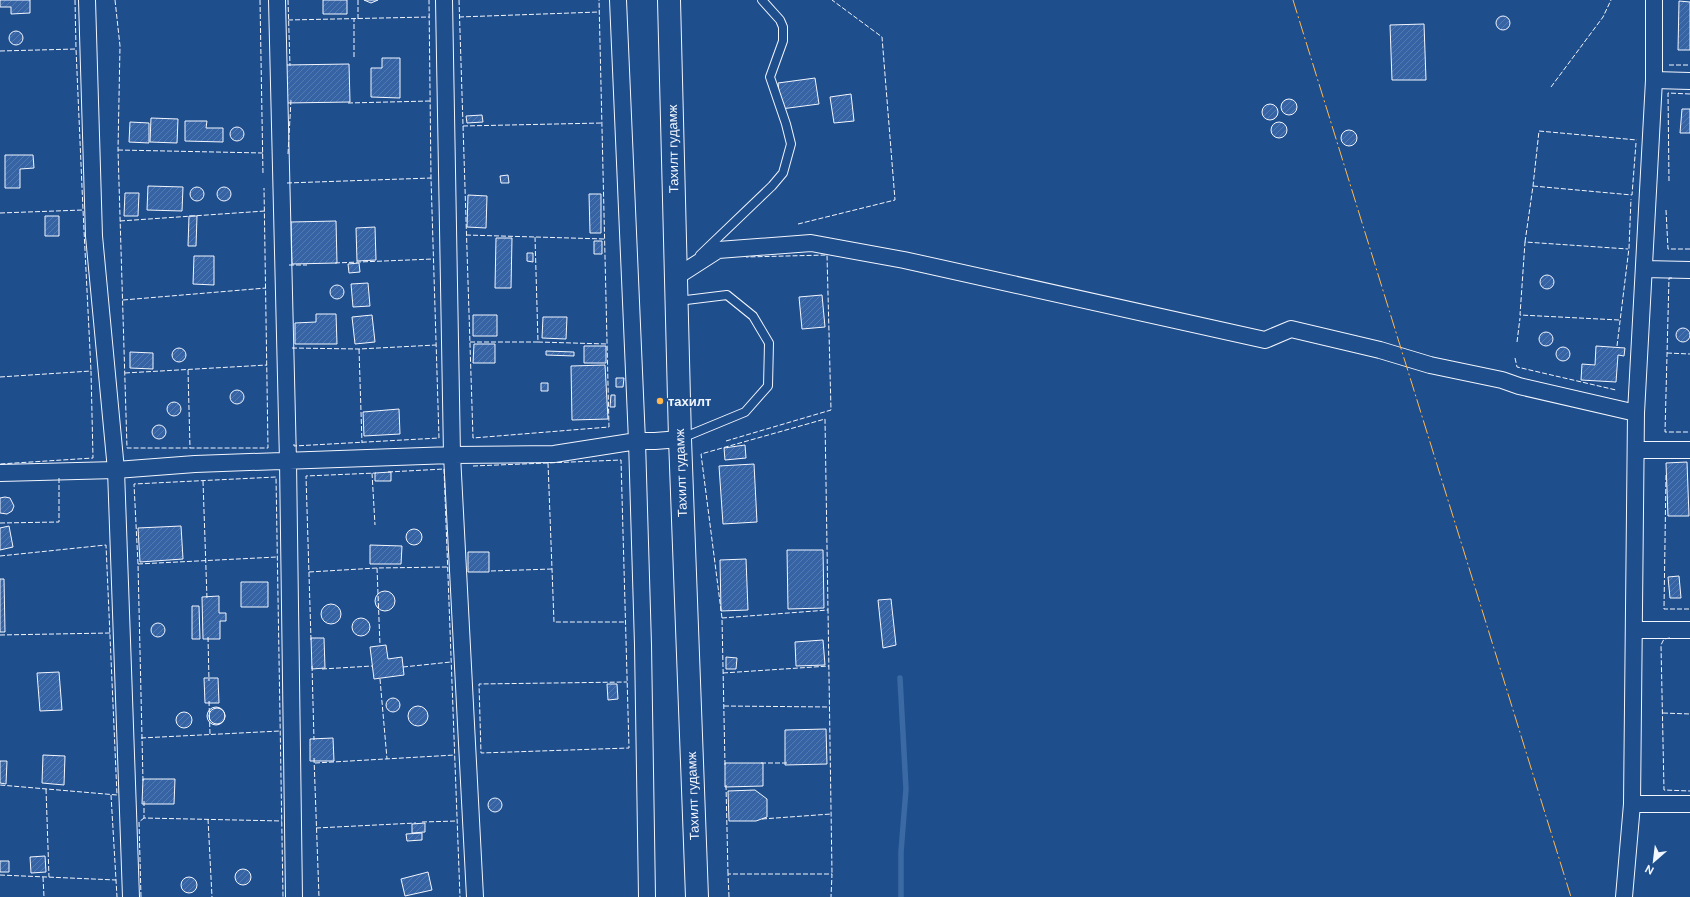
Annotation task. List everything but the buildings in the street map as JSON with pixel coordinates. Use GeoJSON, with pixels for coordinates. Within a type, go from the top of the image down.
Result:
{"type":"FeatureCollection","features":[{"type":"Feature","properties":{"kind":"main road","name":"Тахилт гудамж"},"geometry":{"type":"LineString","coordinates":[[669,0],[680,439],[697,897]]}},
{"type":"Feature","properties":{"kind":"street"},"geometry":{"type":"LineString","coordinates":[[87,0],[94,236],[116,470],[131,897]]}},
{"type":"Feature","properties":{"kind":"street"},"geometry":{"type":"LineString","coordinates":[[277,0],[288,461],[294,897]]}},
{"type":"Feature","properties":{"kind":"street"},"geometry":{"type":"LineString","coordinates":[[444,0],[452,455],[474,897]]}},
{"type":"Feature","properties":{"kind":"street"},"geometry":{"type":"LineString","coordinates":[[618,0],[637,441],[643,645],[647,897]]}},
{"type":"Feature","properties":{"kind":"street"},"geometry":{"type":"LineString","coordinates":[[1624,897],[1632,804],[1636,413],[1654,80],[1654,0]]}},
{"type":"Feature","properties":{"kind":"street"},"geometry":{"type":"LineString","coordinates":[[1654,80],[1690,80]]}},
{"type":"Feature","properties":{"kind":"street"},"geometry":{"type":"LineString","coordinates":[[676,277],[718,250],[811,243],[904,260],[1265,340],[1291,329],[1380,350],[1430,365],[1502,380],[1519,386],[1636,413]]}},
{"type":"Feature","properties":{"kind":"street"},"geometry":{"type":"LineString","coordinates":[[1644,270],[1690,270]]}},
{"type":"Feature","properties":{"kind":"street"},"geometry":{"type":"LineString","coordinates":[[0,473],[116,470],[196,464],[452,455],[554,454],[637,441],[680,439]]}},
{"type":"Feature","properties":{"kind":"street"},"geometry":{"type":"LineString","coordinates":[[1636,450],[1690,450]]}},
{"type":"Feature","properties":{"kind":"street"},"geometry":{"type":"LineString","coordinates":[[1634,630],[1690,630]]}},
{"type":"Feature","properties":{"kind":"street"},"geometry":{"type":"LineString","coordinates":[[1632,804],[1690,804]]}},
{"type":"Feature","properties":{"kind":"lane"},"geometry":{"type":"LineString","coordinates":[[676,277],[772,186],[783,173],[791,144],[786,124],[770,77],[783,41],[783,27],[780,20],[762,0]]}},
{"type":"Feature","properties":{"kind":"lane"},"geometry":{"type":"LineString","coordinates":[[677,301],[727,295],[753,316],[769,343],[768,386],[745,412],[680,439]]}},
{"type":"Feature","properties":{"kind":"waterway"},"geometry":{"type":"LineString","coordinates":[[900,678],[906,789],[901,852],[901,897]]}},
{"type":"Feature","properties":{"kind":"fence"},"geometry":{"type":"LineString","coordinates":[[75,0],[76,49]]}},
{"type":"Feature","properties":{"kind":"fence"},"geometry":{"type":"LineString","coordinates":[[115,0],[120,46],[118,150],[127,448],[268,448],[264,188]]}},
{"type":"Feature","properties":{"kind":"fence"},"geometry":{"type":"LineString","coordinates":[[260,0],[263,175]]}},
{"type":"Feature","properties":{"kind":"fence"},"geometry":{"type":"LineString","coordinates":[[288,0],[290,66]]}},
{"type":"Feature","properties":{"kind":"fence"},"geometry":{"type":"LineString","coordinates":[[358,0],[358,19]]}},
{"type":"Feature","properties":{"kind":"fence"},"geometry":{"type":"LineString","coordinates":[[294,444],[294,446],[439,438],[431,178],[429,0]]}},
{"type":"Feature","properties":{"kind":"fence"},"geometry":{"type":"LineString","coordinates":[[459,0],[473,438],[609,427],[599,0]]}},
{"type":"Feature","properties":{"kind":"fence"},"geometry":{"type":"LineString","coordinates":[[798,224],[895,200],[882,37],[832,0]]}},
{"type":"Feature","properties":{"kind":"fence"},"geometry":{"type":"LineString","coordinates":[[1551,87],[1603,17],[1611,0]]}},
{"type":"Feature","properties":{"kind":"fence"},"geometry":{"type":"LineString","coordinates":[[459,17],[599,12]]}},
{"type":"Feature","properties":{"kind":"fence"},"geometry":{"type":"LineString","coordinates":[[288,20],[429,17]]}},
{"type":"Feature","properties":{"kind":"fence"},"geometry":{"type":"LineString","coordinates":[[354,19],[354,57]]}},
{"type":"Feature","properties":{"kind":"fence"},"geometry":{"type":"LineString","coordinates":[[0,51],[76,49],[83,210]]}},
{"type":"Feature","properties":{"kind":"fence"},"geometry":{"type":"LineString","coordinates":[[1669,65],[1690,65]]}},
{"type":"Feature","properties":{"kind":"fence"},"geometry":{"type":"LineString","coordinates":[[1669,181],[1668,93],[1690,94]]}},
{"type":"Feature","properties":{"kind":"fence"},"geometry":{"type":"LineString","coordinates":[[288,154],[291,100]]}},
{"type":"Feature","properties":{"kind":"fence"},"geometry":{"type":"LineString","coordinates":[[348,103],[430,101]]}},
{"type":"Feature","properties":{"kind":"fence"},"geometry":{"type":"LineString","coordinates":[[463,126],[602,123]]}},
{"type":"Feature","properties":{"kind":"fence"},"geometry":{"type":"LineString","coordinates":[[1525,242],[1539,131],[1637,140]]}},
{"type":"Feature","properties":{"kind":"fence"},"geometry":{"type":"LineString","coordinates":[[1533,186],[1632,195],[1636,143]]}},
{"type":"Feature","properties":{"kind":"fence"},"geometry":{"type":"LineString","coordinates":[[118,150],[263,153]]}},
{"type":"Feature","properties":{"kind":"fence"},"geometry":{"type":"LineString","coordinates":[[287,183],[431,178]]}},
{"type":"Feature","properties":{"kind":"fence"},"geometry":{"type":"LineString","coordinates":[[1617,346],[1629,248],[1631,199]]}},
{"type":"Feature","properties":{"kind":"fence"},"geometry":{"type":"LineString","coordinates":[[0,213],[83,210],[91,371]]}},
{"type":"Feature","properties":{"kind":"fence"},"geometry":{"type":"LineString","coordinates":[[1666,210],[1668,249],[1690,249]]}},
{"type":"Feature","properties":{"kind":"fence"},"geometry":{"type":"LineString","coordinates":[[120,221],[265,211]]}},
{"type":"Feature","properties":{"kind":"fence"},"geometry":{"type":"LineString","coordinates":[[466,235],[605,239]]}},
{"type":"Feature","properties":{"kind":"fence"},"geometry":{"type":"LineString","coordinates":[[535,237],[538,342],[607,344]]}},
{"type":"Feature","properties":{"kind":"fence"},"geometry":{"type":"LineString","coordinates":[[1619,320],[1520,315],[1525,242],[1628,249]]}},
{"type":"Feature","properties":{"kind":"fence"},"geometry":{"type":"LineString","coordinates":[[726,441],[831,410],[827,255],[746,257]]}},
{"type":"Feature","properties":{"kind":"fence"},"geometry":{"type":"LineString","coordinates":[[335,263],[433,259]]}},
{"type":"Feature","properties":{"kind":"fence"},"geometry":{"type":"LineString","coordinates":[[289,265],[307,265]]}},
{"type":"Feature","properties":{"kind":"fence"},"geometry":{"type":"LineString","coordinates":[[1672,278],[1669,278],[1665,432],[1690,432]]}},
{"type":"Feature","properties":{"kind":"fence"},"geometry":{"type":"LineString","coordinates":[[123,300],[266,288]]}},
{"type":"Feature","properties":{"kind":"fence"},"geometry":{"type":"LineString","coordinates":[[1517,342],[1520,318]]}},
{"type":"Feature","properties":{"kind":"fence"},"geometry":{"type":"LineString","coordinates":[[470,342],[538,342]]}},
{"type":"Feature","properties":{"kind":"fence"},"geometry":{"type":"LineString","coordinates":[[292,348],[359,349],[436,345]]}},
{"type":"Feature","properties":{"kind":"fence"},"geometry":{"type":"LineString","coordinates":[[359,349],[362,443]]}},
{"type":"Feature","properties":{"kind":"fence"},"geometry":{"type":"LineString","coordinates":[[1667,353],[1690,354]]}},
{"type":"Feature","properties":{"kind":"fence"},"geometry":{"type":"LineString","coordinates":[[1515,358],[1517,367],[1616,390]]}},
{"type":"Feature","properties":{"kind":"fence"},"geometry":{"type":"LineString","coordinates":[[125,373],[267,365]]}},
{"type":"Feature","properties":{"kind":"fence"},"geometry":{"type":"LineString","coordinates":[[188,370],[190,448]]}},
{"type":"Feature","properties":{"kind":"fence"},"geometry":{"type":"LineString","coordinates":[[0,377],[91,371],[93,458],[0,464]]}},
{"type":"Feature","properties":{"kind":"fence"},"geometry":{"type":"LineString","coordinates":[[722,618],[701,454],[825,419],[828,610]]}},
{"type":"Feature","properties":{"kind":"fence"},"geometry":{"type":"LineString","coordinates":[[473,466],[621,460],[629,748],[481,753],[479,684],[627,682]]}},
{"type":"Feature","properties":{"kind":"fence"},"geometry":{"type":"LineString","coordinates":[[548,463],[554,622],[626,622]]}},
{"type":"Feature","properties":{"kind":"fence"},"geometry":{"type":"LineString","coordinates":[[388,472],[444,469],[460,897]]}},
{"type":"Feature","properties":{"kind":"fence"},"geometry":{"type":"LineString","coordinates":[[372,473],[375,525]]}},
{"type":"Feature","properties":{"kind":"fence"},"geometry":{"type":"LineString","coordinates":[[311,640],[306,476],[376,473]]}},
{"type":"Feature","properties":{"kind":"fence"},"geometry":{"type":"LineString","coordinates":[[1666,475],[1664,609],[1690,609]]}},
{"type":"Feature","properties":{"kind":"fence"},"geometry":{"type":"LineString","coordinates":[[0,523],[59,522],[59,477]]}},
{"type":"Feature","properties":{"kind":"fence"},"geometry":{"type":"LineString","coordinates":[[143,781],[138,564],[134,484],[276,477],[283,897]]}},
{"type":"Feature","properties":{"kind":"fence"},"geometry":{"type":"LineString","coordinates":[[203,481],[207,599]]}},
{"type":"Feature","properties":{"kind":"fence"},"geometry":{"type":"LineString","coordinates":[[0,556],[106,545],[117,795],[0,785]]}},
{"type":"Feature","properties":{"kind":"fence"},"geometry":{"type":"LineString","coordinates":[[138,564],[277,557]]}},
{"type":"Feature","properties":{"kind":"fence"},"geometry":{"type":"LineString","coordinates":[[309,572],[377,568],[448,567]]}},
{"type":"Feature","properties":{"kind":"fence"},"geometry":{"type":"LineString","coordinates":[[377,568],[380,645]]}},
{"type":"Feature","properties":{"kind":"fence"},"geometry":{"type":"LineString","coordinates":[[491,571],[552,569]]}},
{"type":"Feature","properties":{"kind":"fence"},"geometry":{"type":"LineString","coordinates":[[725,765],[722,618],[828,610],[832,874]]}},
{"type":"Feature","properties":{"kind":"fence"},"geometry":{"type":"LineString","coordinates":[[0,635],[110,633]]}},
{"type":"Feature","properties":{"kind":"fence"},"geometry":{"type":"LineString","coordinates":[[208,637],[209,681]]}},
{"type":"Feature","properties":{"kind":"fence"},"geometry":{"type":"LineString","coordinates":[[1670,638],[1664,639],[1661,645],[1664,790],[1690,791]]}},
{"type":"Feature","properties":{"kind":"fence"},"geometry":{"type":"LineString","coordinates":[[403,667],[451,662]]}},
{"type":"Feature","properties":{"kind":"fence"},"geometry":{"type":"LineString","coordinates":[[312,666],[314,740]]}},
{"type":"Feature","properties":{"kind":"fence"},"geometry":{"type":"LineString","coordinates":[[322,669],[372,666]]}},
{"type":"Feature","properties":{"kind":"fence"},"geometry":{"type":"LineString","coordinates":[[723,673],[829,666]]}},
{"type":"Feature","properties":{"kind":"fence"},"geometry":{"type":"LineString","coordinates":[[380,679],[387,759]]}},
{"type":"Feature","properties":{"kind":"fence"},"geometry":{"type":"LineString","coordinates":[[209,701],[210,734]]}},
{"type":"Feature","properties":{"kind":"fence"},"geometry":{"type":"LineString","coordinates":[[724,706],[830,707]]}},
{"type":"Feature","properties":{"kind":"fence"},"geometry":{"type":"LineString","coordinates":[[1663,713],[1690,714]]}},
{"type":"Feature","properties":{"kind":"fence"},"geometry":{"type":"LineString","coordinates":[[141,738],[280,731]]}},
{"type":"Feature","properties":{"kind":"fence"},"geometry":{"type":"LineString","coordinates":[[315,763],[455,755]]}},
{"type":"Feature","properties":{"kind":"fence"},"geometry":{"type":"LineString","coordinates":[[314,758],[319,897]]}},
{"type":"Feature","properties":{"kind":"fence"},"geometry":{"type":"LineString","coordinates":[[761,763],[787,763]]}},
{"type":"Feature","properties":{"kind":"fence"},"geometry":{"type":"LineString","coordinates":[[726,785],[728,874]]}},
{"type":"Feature","properties":{"kind":"fence"},"geometry":{"type":"LineString","coordinates":[[46,789],[49,877]]}},
{"type":"Feature","properties":{"kind":"fence"},"geometry":{"type":"LineString","coordinates":[[111,795],[117,897]]}},
{"type":"Feature","properties":{"kind":"fence"},"geometry":{"type":"LineString","coordinates":[[144,801],[144,818],[282,821]]}},
{"type":"Feature","properties":{"kind":"fence"},"geometry":{"type":"LineString","coordinates":[[762,819],[831,814]]}},
{"type":"Feature","properties":{"kind":"fence"},"geometry":{"type":"LineString","coordinates":[[141,897],[139,822],[144,818]]}},
{"type":"Feature","properties":{"kind":"fence"},"geometry":{"type":"LineString","coordinates":[[208,819],[212,897]]}},
{"type":"Feature","properties":{"kind":"fence"},"geometry":{"type":"LineString","coordinates":[[422,822],[457,821]]}},
{"type":"Feature","properties":{"kind":"fence"},"geometry":{"type":"LineString","coordinates":[[316,828],[416,823]]}},
{"type":"Feature","properties":{"kind":"fence"},"geometry":{"type":"LineString","coordinates":[[729,897],[728,874],[832,874],[831,897]]}},
{"type":"Feature","properties":{"kind":"fence"},"geometry":{"type":"LineString","coordinates":[[0,875],[116,880]]}},
{"type":"Feature","properties":{"kind":"fence"},"geometry":{"type":"LineString","coordinates":[[43,877],[44,897]]}},
{"type":"Feature","properties":{"kind":"power"},"geometry":{"type":"LineString","coordinates":[[1293,0],[1571,897]]}},
{"type":"Feature","properties":{"kind":"place","name":"тахилт"},"geometry":{"type":"Point","coordinates":[660,401]}}]}
